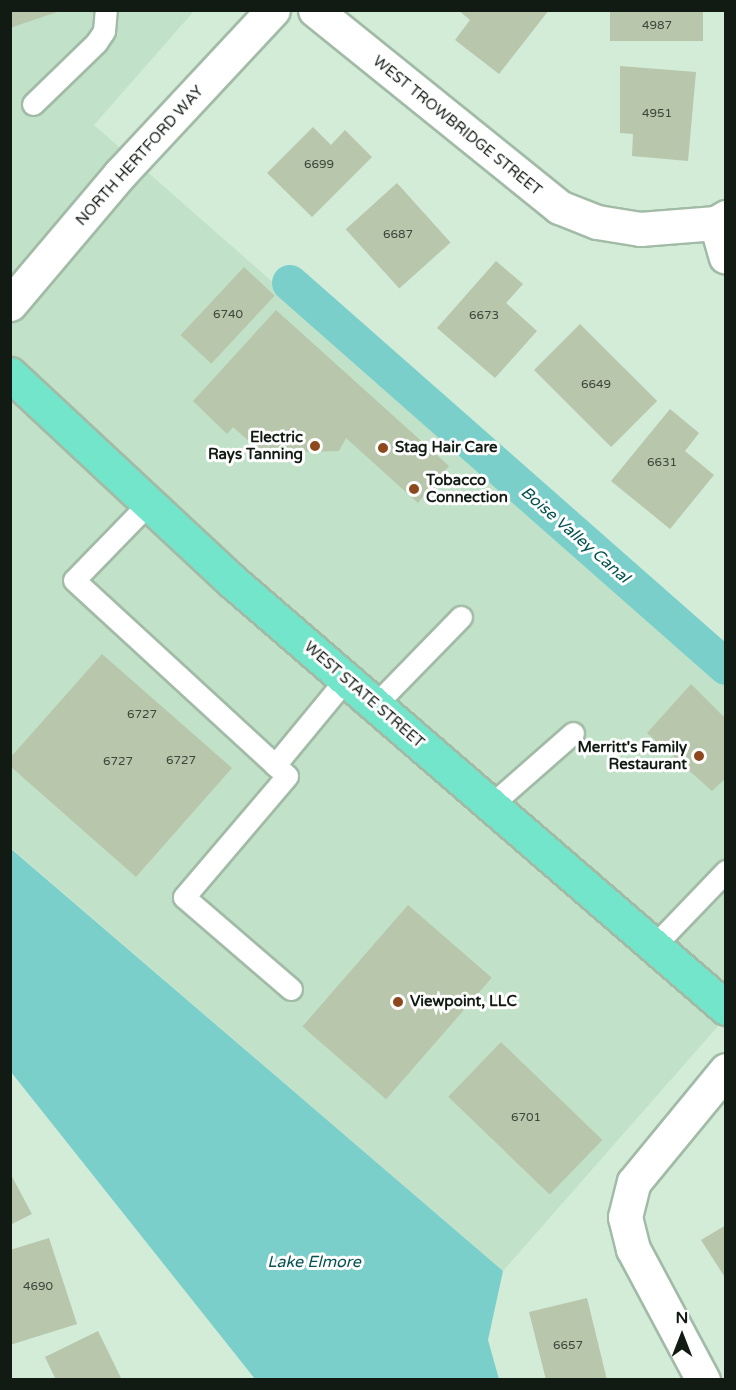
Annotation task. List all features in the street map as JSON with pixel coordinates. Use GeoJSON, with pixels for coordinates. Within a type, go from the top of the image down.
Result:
{"type":"FeatureCollection","features":[{"type":"Feature","properties":{"kind":"main road","name":"WEST STATE STREET"},"geometry":{"type":"LineString","coordinates":[[10,374],[149,503],[375,705],[726,1008]]}},
{"type":"Feature","properties":{"kind":"street","name":"NORTH HERTFORD WAY"},"geometry":{"type":"LineString","coordinates":[[10,304],[120,174],[273,10]]}},
{"type":"Feature","properties":{"kind":"street","name":"WEST TROWBRIDGE STREET"},"geometry":{"type":"LineString","coordinates":[[315,10],[559,207],[597,222],[640,229],[721,220]]}},
{"type":"Feature","properties":{"kind":"street"},"geometry":{"type":"LineString","coordinates":[[721,220],[726,257]]}},
{"type":"Feature","properties":{"kind":"street"},"geometry":{"type":"LineString","coordinates":[[703,1380],[633,1249],[625,1217],[634,1182],[726,1070]]}},
{"type":"Feature","properties":{"kind":"lane"},"geometry":{"type":"LineString","coordinates":[[33,104],[96,43],[104,31],[106,10]]}},
{"type":"Feature","properties":{"kind":"lane"},"geometry":{"type":"LineString","coordinates":[[149,503],[74,580],[287,777],[184,897],[291,989]]}},
{"type":"Feature","properties":{"kind":"lane"},"geometry":{"type":"LineString","coordinates":[[375,705],[461,616]]}},
{"type":"Feature","properties":{"kind":"lane"},"geometry":{"type":"LineString","coordinates":[[275,765],[346,679]]}},
{"type":"Feature","properties":{"kind":"lane"},"geometry":{"type":"LineString","coordinates":[[491,805],[573,733]]}},
{"type":"Feature","properties":{"kind":"lane"},"geometry":{"type":"LineString","coordinates":[[654,946],[726,871]]}},
{"type":"Feature","properties":{"kind":"shaded area"},"geometry":{"type":"Polygon","coordinates":[[[11,11],[194,11],[94,125],[725,680],[725,1018],[503,1271],[11,848],[11,11]]]}},
{"type":"Feature","properties":{"kind":"water","name":"Lake Elmore"},"geometry":{"type":"Polygon","coordinates":[[[10,848],[503,1271],[488,1340],[499,1379],[255,1379],[11,1072],[10,848]]]}},
{"type":"Feature","properties":{"kind":"building"},"geometry":{"type":"Polygon","coordinates":[[[10,10],[60,10],[60,11],[10,28],[10,10]]]}},
{"type":"Feature","properties":{"kind":"building"},"geometry":{"type":"Polygon","coordinates":[[[458,10],[549,10],[499,74],[455,40],[470,20],[458,10]]]}},
{"type":"Feature","properties":{"kind":"building"},"geometry":{"type":"Polygon","coordinates":[[[610,10],[703,10],[703,41],[610,41],[610,10]]]}},
{"type":"Feature","properties":{"kind":"building"},"geometry":{"type":"Polygon","coordinates":[[[620,66],[696,72],[688,161],[632,156],[633,134],[620,133],[620,66]]]}},
{"type":"Feature","properties":{"kind":"building"},"geometry":{"type":"Polygon","coordinates":[[[313,127],[331,145],[345,130],[372,157],[312,217],[267,173],[313,127]]]}},
{"type":"Feature","properties":{"kind":"building"},"geometry":{"type":"Polygon","coordinates":[[[397,183],[451,242],[399,289],[346,229],[397,183]]]}},
{"type":"Feature","properties":{"kind":"building"},"geometry":{"type":"Polygon","coordinates":[[[496,261],[523,284],[506,303],[537,331],[495,378],[437,328],[496,261]]]}},
{"type":"Feature","properties":{"kind":"building"},"geometry":{"type":"Polygon","coordinates":[[[244,267],[275,296],[211,364],[181,335],[244,267]]]}},
{"type":"Feature","properties":{"kind":"building"},"geometry":{"type":"Polygon","coordinates":[[[276,310],[449,466],[418,503],[346,438],[339,451],[262,453],[233,427],[227,434],[193,401],[276,310]]]}},
{"type":"Feature","properties":{"kind":"building"},"geometry":{"type":"Polygon","coordinates":[[[580,324],[657,401],[611,447],[534,370],[580,324]]]}},
{"type":"Feature","properties":{"kind":"building"},"geometry":{"type":"Polygon","coordinates":[[[670,409],[699,433],[685,451],[714,475],[670,529],[611,481],[670,409]]]}},
{"type":"Feature","properties":{"kind":"building"},"geometry":{"type":"Polygon","coordinates":[[[102,654],[232,768],[136,877],[10,766],[10,758],[102,654]]]}},
{"type":"Feature","properties":{"kind":"building","name":"Merritt's Family Restaurant"},"geometry":{"type":"Polygon","coordinates":[[[691,684],[726,719],[726,778],[712,791],[647,733],[691,684]]]}},
{"type":"Feature","properties":{"kind":"building","name":"Viewpoint, LLC"},"geometry":{"type":"Polygon","coordinates":[[[408,905],[492,978],[386,1099],[302,1027],[408,905]]]}},
{"type":"Feature","properties":{"kind":"building"},"geometry":{"type":"Polygon","coordinates":[[[501,1042],[602,1140],[550,1195],[448,1097],[501,1042]]]}},
{"type":"Feature","properties":{"kind":"building"},"geometry":{"type":"Polygon","coordinates":[[[10,1173],[32,1214],[10,1225],[10,1173]]]}},
{"type":"Feature","properties":{"kind":"building"},"geometry":{"type":"Polygon","coordinates":[[[726,1225],[726,1279],[701,1240],[726,1225]]]}},
{"type":"Feature","properties":{"kind":"building"},"geometry":{"type":"Polygon","coordinates":[[[49,1238],[77,1324],[10,1345],[10,1250],[49,1238]]]}},
{"type":"Feature","properties":{"kind":"building"},"geometry":{"type":"Polygon","coordinates":[[[587,1298],[607,1380],[546,1380],[529,1312],[587,1298]]]}},
{"type":"Feature","properties":{"kind":"building"},"geometry":{"type":"Polygon","coordinates":[[[98,1331],[122,1380],[56,1380],[45,1357],[98,1331]]]}},
{"type":"Feature","properties":{"kind":"waterway","name":"Boise Valley Canal"},"geometry":{"type":"LineString","coordinates":[[290,283],[726,667]]}},
{"type":"Feature","properties":{"kind":"place","name":"Electric Rays Tanning"},"geometry":{"type":"Point","coordinates":[315,446]}},
{"type":"Feature","properties":{"kind":"place","name":"Stag Hair Care"},"geometry":{"type":"Point","coordinates":[383,448]}},
{"type":"Feature","properties":{"kind":"place","name":"Tobacco Connection"},"geometry":{"type":"Point","coordinates":[414,489]}},
{"type":"Feature","properties":{"kind":"place","name":"Merritt's Family Restaurant"},"geometry":{"type":"Point","coordinates":[699,756]}},
{"type":"Feature","properties":{"kind":"place","name":"Viewpoint, LLC"},"geometry":{"type":"Point","coordinates":[398,1002]}}]}
